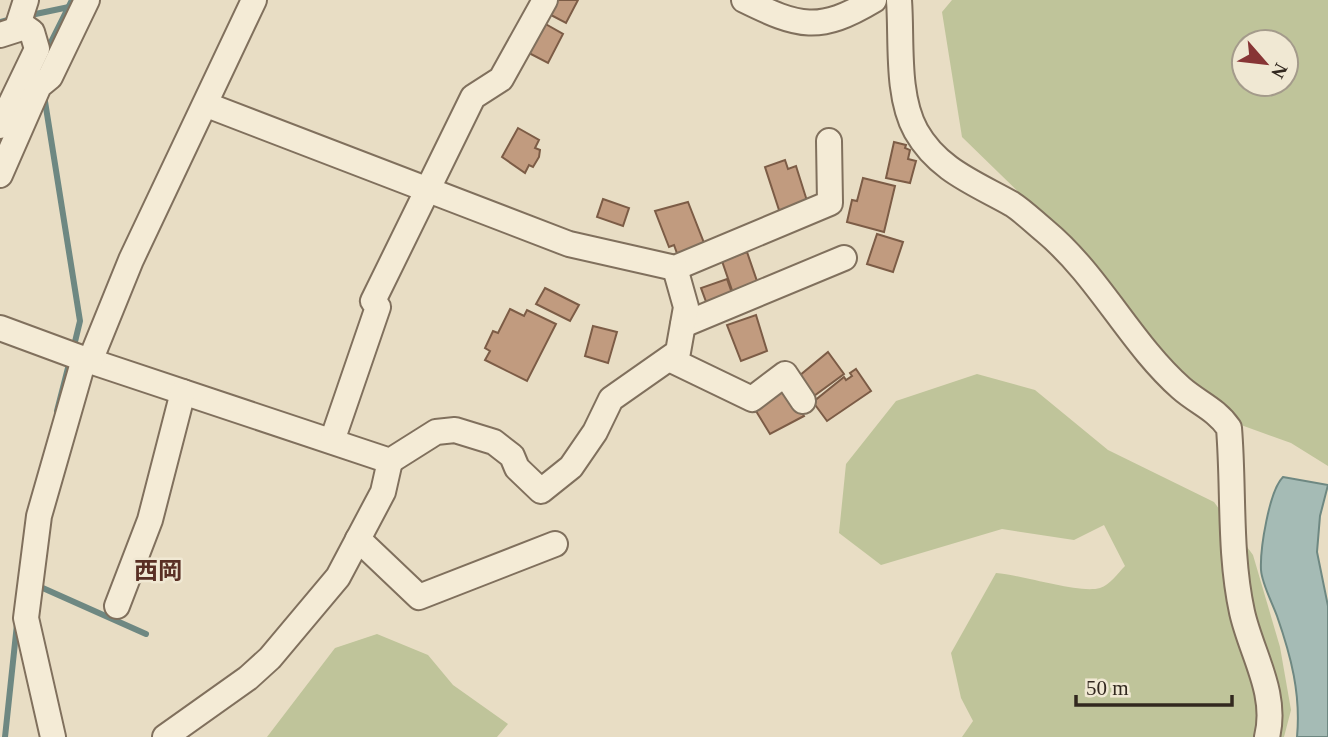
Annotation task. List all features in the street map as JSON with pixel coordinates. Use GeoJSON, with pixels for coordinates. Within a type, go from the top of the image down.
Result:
{"type":"FeatureCollection","features":[{"type":"Feature","properties":{"kind":"street"},"geometry":{"type":"LineString","coordinates":[[0,126],[87,0]]}},
{"type":"Feature","properties":{"kind":"street"},"geometry":{"type":"LineString","coordinates":[[53,737],[26,618],[39,516],[79,357],[131,260],[254,0]]}},
{"type":"Feature","properties":{"kind":"street"},"geometry":{"type":"LineString","coordinates":[[332,441],[378,307],[373,300],[426,189],[473,97],[501,79],[545,0]]}},
{"type":"Feature","properties":{"kind":"street"},"geometry":{"type":"LineString","coordinates":[[744,0],[781,18],[808,25],[833,20],[874,0]]}},
{"type":"Feature","properties":{"kind":"street"},"geometry":{"type":"LineString","coordinates":[[899,0],[905,92],[915,130],[937,161],[970,183],[1014,205],[1048,233],[1086,272],[1181,387],[1219,414],[1229,428],[1233,538],[1241,599],[1270,700],[1268,737]]}},
{"type":"Feature","properties":{"kind":"street"},"geometry":{"type":"LineString","coordinates":[[0,176],[42,84],[50,77],[48,54],[32,32],[17,19]]}},
{"type":"Feature","properties":{"kind":"street"},"geometry":{"type":"LineString","coordinates":[[207,104],[569,244],[675,268],[830,203],[829,141]]}},
{"type":"Feature","properties":{"kind":"street"},"geometry":{"type":"LineString","coordinates":[[683,325],[844,258]]}},
{"type":"Feature","properties":{"kind":"street"},"geometry":{"type":"LineString","coordinates":[[165,737],[238,686],[270,658],[338,577],[383,492],[390,461],[436,432],[455,430],[494,442],[512,456],[517,468],[541,491],[571,467],[595,432],[611,399],[678,352],[686,307],[675,268]]}},
{"type":"Feature","properties":{"kind":"street"},"geometry":{"type":"LineString","coordinates":[[0,328],[390,461]]}},
{"type":"Feature","properties":{"kind":"street"},"geometry":{"type":"LineString","coordinates":[[669,359],[752,399],[785,374],[803,401]]}},
{"type":"Feature","properties":{"kind":"street"},"geometry":{"type":"LineString","coordinates":[[117,606],[149,520],[183,392]]}},
{"type":"Feature","properties":{"kind":"street"},"geometry":{"type":"LineString","coordinates":[[358,539],[419,597],[555,544]]}},
{"type":"Feature","properties":{"kind":"green space"},"geometry":{"type":"Polygon","coordinates":[[[952,0],[1328,0],[1328,466],[1291,443],[1241,425],[1156,346],[1084,256],[962,137],[942,12],[952,0]]]}},
{"type":"Feature","properties":{"kind":"green space"},"geometry":{"type":"Polygon","coordinates":[[[977,374],[1035,390],[1108,450],[1214,502],[1253,555],[1280,647],[1291,710],[1284,737],[962,737],[973,721],[961,698],[951,653],[996,573],[1091,589],[1107,584],[1125,566],[1104,525],[1074,540],[1002,529],[881,565],[839,533],[846,464],[896,401],[977,374]]]}},
{"type":"Feature","properties":{"kind":"green space"},"geometry":{"type":"Polygon","coordinates":[[[377,634],[428,655],[453,685],[508,724],[497,737],[267,737],[335,648],[377,634]]]}},
{"type":"Feature","properties":{"kind":"water"},"geometry":{"type":"Polygon","coordinates":[[[1283,477],[1328,485],[1320,516],[1317,552],[1328,606],[1328,737],[1297,737],[1298,706],[1291,661],[1262,575],[1266,521],[1274,494],[1283,477]]]}},
{"type":"Feature","properties":{"kind":"building"},"geometry":{"type":"Polygon","coordinates":[[[556,0],[578,0],[566,23],[549,14],[556,0]]]}},
{"type":"Feature","properties":{"kind":"building"},"geometry":{"type":"Polygon","coordinates":[[[542,22],[563,34],[548,63],[527,52],[542,22]]]}},
{"type":"Feature","properties":{"kind":"building"},"geometry":{"type":"Polygon","coordinates":[[[518,128],[539,140],[535,148],[540,150],[539,157],[533,167],[529,165],[525,173],[502,157],[518,128]]]}},
{"type":"Feature","properties":{"kind":"building"},"geometry":{"type":"Polygon","coordinates":[[[894,142],[906,145],[905,148],[910,150],[908,159],[916,161],[910,183],[886,178],[894,142]]]}},
{"type":"Feature","properties":{"kind":"building"},"geometry":{"type":"Polygon","coordinates":[[[785,160],[788,169],[796,166],[808,204],[780,213],[765,167],[785,160]]]}},
{"type":"Feature","properties":{"kind":"building"},"geometry":{"type":"Polygon","coordinates":[[[863,178],[895,186],[884,232],[847,222],[852,200],[857,201],[863,178]]]}},
{"type":"Feature","properties":{"kind":"building"},"geometry":{"type":"Polygon","coordinates":[[[603,199],[629,208],[623,226],[597,217],[603,199]]]}},
{"type":"Feature","properties":{"kind":"building"},"geometry":{"type":"Polygon","coordinates":[[[688,202],[706,248],[679,259],[674,245],[669,247],[655,211],[688,202]]]}},
{"type":"Feature","properties":{"kind":"building"},"geometry":{"type":"Polygon","coordinates":[[[877,234],[903,242],[893,272],[867,264],[877,234]]]}},
{"type":"Feature","properties":{"kind":"building"},"geometry":{"type":"Polygon","coordinates":[[[747,252],[759,287],[734,296],[722,261],[747,252]]]}},
{"type":"Feature","properties":{"kind":"building"},"geometry":{"type":"Polygon","coordinates":[[[727,279],[734,299],[708,307],[701,288],[727,279]]]}},
{"type":"Feature","properties":{"kind":"building"},"geometry":{"type":"Polygon","coordinates":[[[545,288],[579,305],[570,321],[536,304],[545,288]]]}},
{"type":"Feature","properties":{"kind":"building"},"geometry":{"type":"Polygon","coordinates":[[[510,309],[524,316],[527,310],[556,324],[527,381],[485,360],[490,351],[485,348],[493,331],[498,333],[510,309]]]}},
{"type":"Feature","properties":{"kind":"building"},"geometry":{"type":"Polygon","coordinates":[[[756,315],[767,351],[741,361],[727,325],[756,315]]]}},
{"type":"Feature","properties":{"kind":"building"},"geometry":{"type":"Polygon","coordinates":[[[593,326],[617,332],[608,363],[585,356],[593,326]]]}},
{"type":"Feature","properties":{"kind":"building"},"geometry":{"type":"Polygon","coordinates":[[[828,352],[844,374],[807,401],[793,381],[828,352]]]}},
{"type":"Feature","properties":{"kind":"building"},"geometry":{"type":"Polygon","coordinates":[[[856,369],[871,391],[827,421],[813,402],[844,377],[846,380],[852,376],[850,373],[856,369]]]}},
{"type":"Feature","properties":{"kind":"building"},"geometry":{"type":"Polygon","coordinates":[[[783,391],[788,391],[804,416],[770,434],[756,411],[783,391]]]}},
{"type":"Feature","properties":{"kind":"waterway"},"geometry":{"type":"LineString","coordinates":[[46,52],[72,0]]}},
{"type":"Feature","properties":{"kind":"waterway"},"geometry":{"type":"LineString","coordinates":[[26,16],[69,7]]}},
{"type":"Feature","properties":{"kind":"waterway"},"geometry":{"type":"LineString","coordinates":[[0,22],[12,19]]}},
{"type":"Feature","properties":{"kind":"waterway"},"geometry":{"type":"LineString","coordinates":[[44,95],[80,321],[73,350]]}},
{"type":"Feature","properties":{"kind":"waterway"},"geometry":{"type":"LineString","coordinates":[[57,411],[70,360]]}},
{"type":"Feature","properties":{"kind":"waterway"},"geometry":{"type":"LineString","coordinates":[[36,585],[146,634]]}},
{"type":"Feature","properties":{"kind":"waterway"},"geometry":{"type":"LineString","coordinates":[[5,737],[17,624]]}},
{"type":"Feature","properties":{"kind":"district","name":"西岡"},"geometry":{"type":"Point","coordinates":[158,571]}}]}
